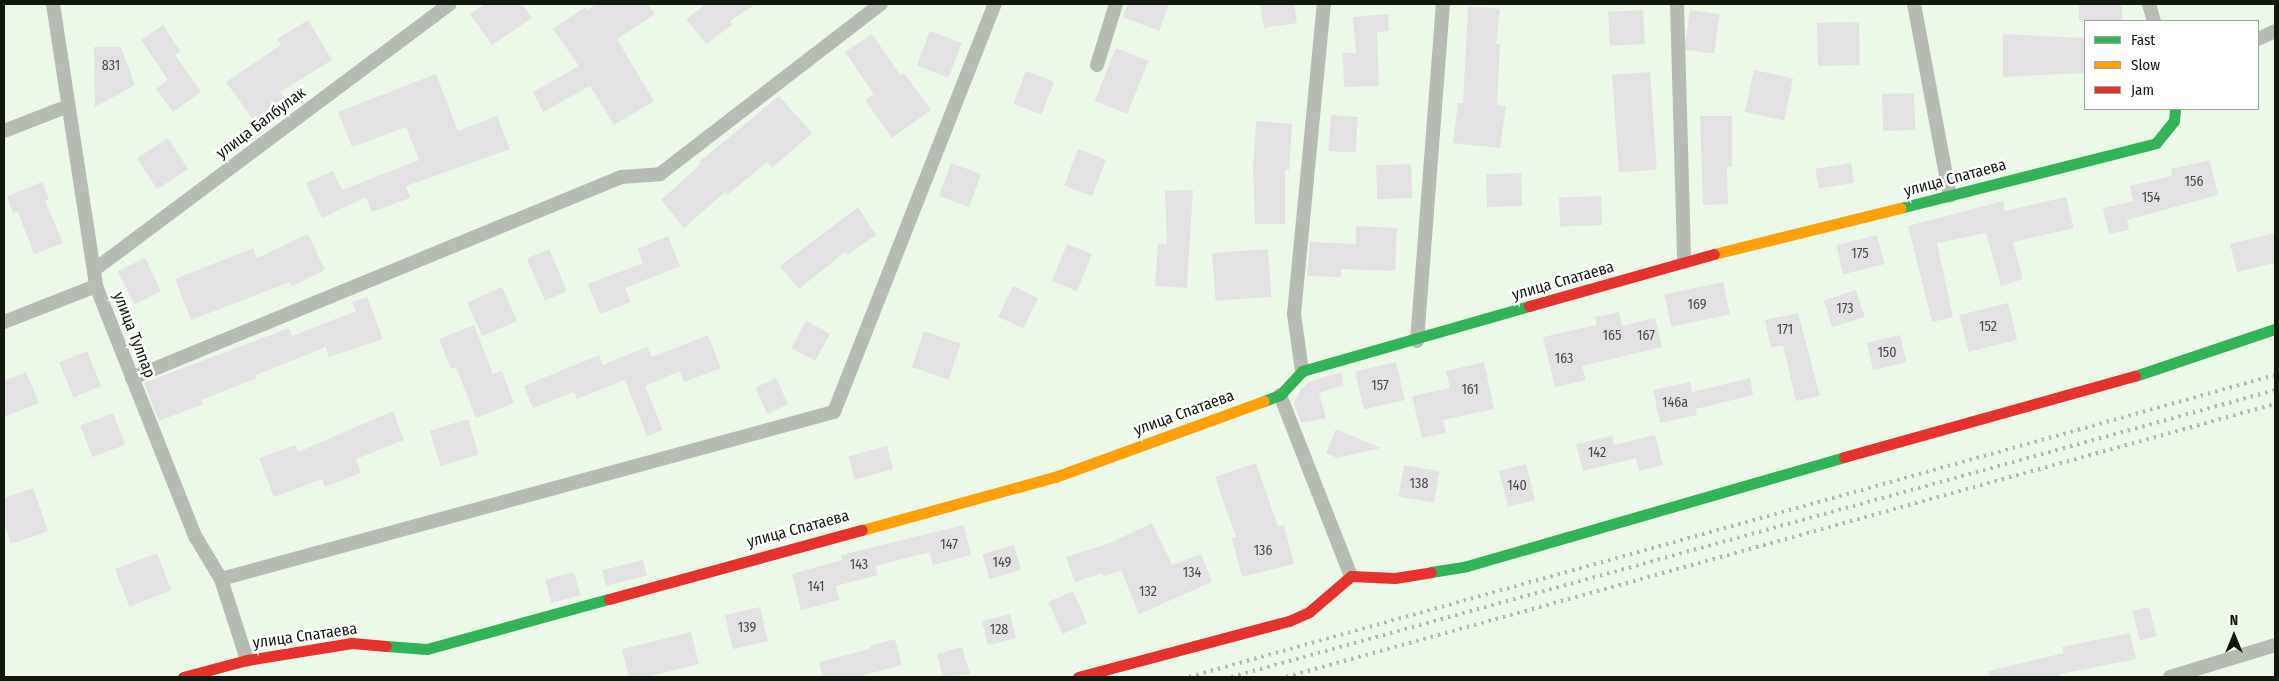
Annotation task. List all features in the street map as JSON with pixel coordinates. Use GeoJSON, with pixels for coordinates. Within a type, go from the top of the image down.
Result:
{"type":"FeatureCollection","features":[{"type":"Feature","properties":{"kind":"street","name":"улица Балбулак"},"geometry":{"type":"LineString","coordinates":[[94,270],[449,4]]}},
{"type":"Feature","properties":{"kind":"street"},"geometry":{"type":"LineString","coordinates":[[132,378],[621,177],[660,174],[881,4]]}},
{"type":"Feature","properties":{"kind":"street"},"geometry":{"type":"LineString","coordinates":[[221,579],[834,412],[995,4]]}},
{"type":"Feature","properties":{"kind":"street"},"geometry":{"type":"LineString","coordinates":[[1097,65],[1116,4]]}},
{"type":"Feature","properties":{"kind":"street"},"geometry":{"type":"LineString","coordinates":[[1302,371],[1294,314],[1324,4]]}},
{"type":"Feature","properties":{"kind":"street"},"geometry":{"type":"LineString","coordinates":[[1417,340],[1443,4]]}},
{"type":"Feature","properties":{"kind":"street"},"geometry":{"type":"LineString","coordinates":[[1677,4],[1684,262]]}},
{"type":"Feature","properties":{"kind":"street"},"geometry":{"type":"LineString","coordinates":[[1914,4],[1950,196]]}},
{"type":"Feature","properties":{"kind":"street"},"geometry":{"type":"LineString","coordinates":[[2149,4],[2154,20]]}},
{"type":"Feature","properties":{"kind":"street","name":"улица Тулпар"},"geometry":{"type":"LineString","coordinates":[[57,6],[68,106],[96,286],[195,536],[221,579],[248,660]]}},
{"type":"Feature","properties":{"kind":"street"},"geometry":{"type":"LineString","coordinates":[[2259,38],[2275,31]]}},
{"type":"Feature","properties":{"kind":"street"},"geometry":{"type":"LineString","coordinates":[[4,131],[68,106]]}},
{"type":"Feature","properties":{"kind":"street","name":"улица Спатаева"},"geometry":{"type":"LineString","coordinates":[[183,677],[248,660],[352,644],[427,649],[1055,477],[1280,395],[1302,371],[1417,340],[1684,262],[2156,143],[2174,121],[2175,110]]}},
{"type":"Feature","properties":{"kind":"street"},"geometry":{"type":"LineString","coordinates":[[4,322],[96,286]]}},
{"type":"Feature","properties":{"kind":"street"},"geometry":{"type":"LineString","coordinates":[[1078,677],[1289,621],[1309,612],[1352,576],[1395,578],[1467,566],[1888,444],[2113,383],[2275,328]]}},
{"type":"Feature","properties":{"kind":"street"},"geometry":{"type":"LineString","coordinates":[[1280,395],[1352,576]]}},
{"type":"Feature","properties":{"kind":"street"},"geometry":{"type":"LineString","coordinates":[[2170,677],[2275,645]]}},
{"type":"Feature","properties":{"kind":"building"},"geometry":{"type":"Polygon","coordinates":[[[485,4],[522,4],[532,18],[492,45],[470,14],[485,4]]]}},
{"type":"Feature","properties":{"kind":"building"},"geometry":{"type":"Polygon","coordinates":[[[596,4],[648,4],[655,14],[617,39],[654,101],[614,125],[590,86],[543,112],[533,92],[579,66],[553,29],[585,7],[587,10],[596,4]]]}},
{"type":"Feature","properties":{"kind":"building"},"geometry":{"type":"Polygon","coordinates":[[[706,4],[756,4],[730,21],[733,24],[706,44],[686,19],[706,4]]]}},
{"type":"Feature","properties":{"kind":"building"},"geometry":{"type":"Polygon","coordinates":[[[1128,4],[1169,4],[1159,31],[1123,17],[1128,4]]]}},
{"type":"Feature","properties":{"kind":"building"},"geometry":{"type":"Polygon","coordinates":[[[1260,4],[1294,4],[1297,23],[1264,28],[1260,4]]]}},
{"type":"Feature","properties":{"kind":"building"},"geometry":{"type":"Polygon","coordinates":[[[2079,4],[2122,4],[2122,20],[2079,20],[2079,4]]]}},
{"type":"Feature","properties":{"kind":"building"},"geometry":{"type":"Polygon","coordinates":[[[1468,6],[1500,9],[1496,44],[1500,44],[1497,105],[1506,106],[1500,148],[1453,143],[1458,103],[1463,103],[1468,6]]]}},
{"type":"Feature","properties":{"kind":"building"},"geometry":{"type":"Polygon","coordinates":[[[1643,10],[1645,44],[1610,46],[1608,12],[1643,10]]]}},
{"type":"Feature","properties":{"kind":"building"},"geometry":{"type":"Polygon","coordinates":[[[1690,10],[1720,14],[1714,54],[1684,50],[1690,10]]]}},
{"type":"Feature","properties":{"kind":"building"},"geometry":{"type":"Polygon","coordinates":[[[1388,14],[1389,31],[1377,32],[1379,86],[1344,87],[1343,53],[1356,53],[1353,17],[1388,14]]]}},
{"type":"Feature","properties":{"kind":"building"},"geometry":{"type":"Polygon","coordinates":[[[308,20],[332,60],[280,92],[286,100],[254,121],[226,82],[281,45],[277,39],[308,20]]]}},
{"type":"Feature","properties":{"kind":"building"},"geometry":{"type":"Polygon","coordinates":[[[1859,22],[1860,65],[1818,66],[1817,23],[1859,22]]]}},
{"type":"Feature","properties":{"kind":"building"},"geometry":{"type":"Polygon","coordinates":[[[163,25],[180,51],[175,55],[201,92],[173,112],[156,89],[168,80],[141,40],[163,25]]]}},
{"type":"Feature","properties":{"kind":"building"},"geometry":{"type":"Polygon","coordinates":[[[930,31],[962,43],[948,78],[917,66],[930,31]]]}},
{"type":"Feature","properties":{"kind":"building"},"geometry":{"type":"Polygon","coordinates":[[[872,34],[900,75],[904,73],[931,110],[892,138],[865,100],[874,94],[845,52],[872,34]]]}},
{"type":"Feature","properties":{"kind":"building"},"geometry":{"type":"Polygon","coordinates":[[[2003,34],[2084,38],[2084,73],[2003,77],[2003,34]]]}},
{"type":"Feature","properties":{"kind":"building"},"geometry":{"type":"Polygon","coordinates":[[[94,47],[121,47],[135,85],[95,107],[94,47]]]}},
{"type":"Feature","properties":{"kind":"building"},"geometry":{"type":"Polygon","coordinates":[[[1116,48],[1148,61],[1127,114],[1095,101],[1116,48]]]}},
{"type":"Feature","properties":{"kind":"building"},"geometry":{"type":"Polygon","coordinates":[[[1754,70],[1793,78],[1784,120],[1745,112],[1754,70]]]}},
{"type":"Feature","properties":{"kind":"building"},"geometry":{"type":"Polygon","coordinates":[[[1026,71],[1054,82],[1041,114],[1013,104],[1026,71]]]}},
{"type":"Feature","properties":{"kind":"building"},"geometry":{"type":"Polygon","coordinates":[[[1650,72],[1657,170],[1619,172],[1612,75],[1650,72]]]}},
{"type":"Feature","properties":{"kind":"building"},"geometry":{"type":"Polygon","coordinates":[[[436,74],[458,131],[497,116],[510,149],[406,186],[410,198],[372,212],[366,197],[322,218],[306,183],[333,171],[342,190],[419,160],[406,127],[352,147],[338,112],[436,74]]]}},
{"type":"Feature","properties":{"kind":"building"},"geometry":{"type":"Polygon","coordinates":[[[1914,93],[1915,130],[1883,131],[1882,94],[1914,93]]]}},
{"type":"Feature","properties":{"kind":"building"},"geometry":{"type":"Polygon","coordinates":[[[779,96],[812,133],[772,168],[767,162],[727,195],[725,192],[684,228],[661,200],[701,164],[699,162],[779,96]]]}},
{"type":"Feature","properties":{"kind":"building"},"geometry":{"type":"Polygon","coordinates":[[[1331,115],[1358,117],[1355,153],[1328,151],[1331,115]]]}},
{"type":"Feature","properties":{"kind":"building"},"geometry":{"type":"Polygon","coordinates":[[[1700,116],[1732,116],[1732,167],[1727,167],[1728,204],[1703,205],[1700,116]]]}},
{"type":"Feature","properties":{"kind":"building"},"geometry":{"type":"Polygon","coordinates":[[[1256,121],[1292,124],[1289,170],[1285,170],[1285,224],[1255,224],[1253,167],[1256,121]]]}},
{"type":"Feature","properties":{"kind":"building"},"geometry":{"type":"Polygon","coordinates":[[[168,138],[188,169],[157,189],[137,158],[168,138]]]}},
{"type":"Feature","properties":{"kind":"building"},"geometry":{"type":"Polygon","coordinates":[[[1078,149],[1106,160],[1092,196],[1064,185],[1078,149]]]}},
{"type":"Feature","properties":{"kind":"building"},"geometry":{"type":"Polygon","coordinates":[[[2210,160],[2218,195],[2127,220],[2129,230],[2109,234],[2103,208],[2133,201],[2130,186],[2172,176],[2171,169],[2210,160]]]}},
{"type":"Feature","properties":{"kind":"building"},"geometry":{"type":"Polygon","coordinates":[[[951,163],[981,174],[969,207],[939,196],[951,163]]]}},
{"type":"Feature","properties":{"kind":"building"},"geometry":{"type":"Polygon","coordinates":[[[1851,163],[1854,183],[1819,188],[1815,169],[1851,163]]]}},
{"type":"Feature","properties":{"kind":"building"},"geometry":{"type":"Polygon","coordinates":[[[1411,164],[1412,198],[1377,199],[1376,165],[1411,164]]]}},
{"type":"Feature","properties":{"kind":"building"},"geometry":{"type":"Polygon","coordinates":[[[1521,173],[1522,206],[1487,207],[1486,174],[1521,173]]]}},
{"type":"Feature","properties":{"kind":"building"},"geometry":{"type":"Polygon","coordinates":[[[42,182],[49,199],[45,201],[63,243],[34,254],[18,212],[13,213],[7,196],[42,182]]]}},
{"type":"Feature","properties":{"kind":"building"},"geometry":{"type":"Polygon","coordinates":[[[1193,190],[1187,288],[1155,286],[1158,243],[1167,244],[1165,191],[1193,190]]]}},
{"type":"Feature","properties":{"kind":"building"},"geometry":{"type":"Polygon","coordinates":[[[1601,196],[1602,225],[1560,226],[1559,197],[1601,196]]]}},
{"type":"Feature","properties":{"kind":"building"},"geometry":{"type":"Polygon","coordinates":[[[2066,197],[2074,228],[2013,242],[2023,279],[2001,286],[1986,233],[1937,243],[1953,317],[1932,322],[1908,226],[2003,201],[2005,211],[2066,197]]]}},
{"type":"Feature","properties":{"kind":"building"},"geometry":{"type":"Polygon","coordinates":[[[858,207],[876,235],[847,255],[845,252],[799,289],[780,266],[858,207]]]}},
{"type":"Feature","properties":{"kind":"building"},"geometry":{"type":"Polygon","coordinates":[[[1356,226],[1397,228],[1395,271],[1341,269],[1341,277],[1307,276],[1310,242],[1356,244],[1356,226]]]}},
{"type":"Feature","properties":{"kind":"building"},"geometry":{"type":"Polygon","coordinates":[[[2275,233],[2275,263],[2237,272],[2230,244],[2275,233]]]}},
{"type":"Feature","properties":{"kind":"building"},"geometry":{"type":"Polygon","coordinates":[[[308,234],[325,270],[292,286],[290,282],[191,320],[175,279],[253,248],[257,258],[308,234]]]}},
{"type":"Feature","properties":{"kind":"building"},"geometry":{"type":"Polygon","coordinates":[[[1877,235],[1884,264],[1844,274],[1836,245],[1877,235]]]}},
{"type":"Feature","properties":{"kind":"building"},"geometry":{"type":"Polygon","coordinates":[[[668,236],[680,266],[625,288],[631,302],[600,314],[588,284],[643,263],[638,249],[668,236]]]}},
{"type":"Feature","properties":{"kind":"building"},"geometry":{"type":"Polygon","coordinates":[[[1067,244],[1092,254],[1077,291],[1052,281],[1067,244]]]}},
{"type":"Feature","properties":{"kind":"building"},"geometry":{"type":"Polygon","coordinates":[[[549,249],[567,291],[545,301],[527,258],[549,249]]]}},
{"type":"Feature","properties":{"kind":"building"},"geometry":{"type":"Polygon","coordinates":[[[1268,249],[1271,297],[1215,301],[1212,253],[1268,249]]]}},
{"type":"Feature","properties":{"kind":"building"},"geometry":{"type":"Polygon","coordinates":[[[145,258],[161,291],[134,304],[118,271],[145,258]]]}},
{"type":"Feature","properties":{"kind":"building"},"geometry":{"type":"Polygon","coordinates":[[[1723,282],[1730,314],[1671,327],[1664,294],[1723,282]]]}},
{"type":"Feature","properties":{"kind":"building"},"geometry":{"type":"Polygon","coordinates":[[[1013,286],[1038,298],[1023,329],[998,317],[1013,286]]]}},
{"type":"Feature","properties":{"kind":"building"},"geometry":{"type":"Polygon","coordinates":[[[502,287],[517,321],[482,336],[467,302],[502,287]]]}},
{"type":"Feature","properties":{"kind":"building"},"geometry":{"type":"Polygon","coordinates":[[[1856,290],[1865,317],[1832,327],[1824,301],[1856,290]]]}},
{"type":"Feature","properties":{"kind":"building"},"geometry":{"type":"Polygon","coordinates":[[[367,297],[383,339],[329,357],[326,347],[256,375],[257,378],[201,400],[203,404],[159,421],[144,383],[289,328],[292,336],[356,311],[352,302],[367,297]]]}},
{"type":"Feature","properties":{"kind":"building"},"geometry":{"type":"Polygon","coordinates":[[[2008,303],[2017,340],[1969,352],[1959,315],[2008,303]]]}},
{"type":"Feature","properties":{"kind":"building"},"geometry":{"type":"Polygon","coordinates":[[[1619,312],[1622,326],[1655,318],[1662,347],[1582,366],[1586,380],[1555,387],[1543,337],[1597,325],[1595,317],[1619,312]]]}},
{"type":"Feature","properties":{"kind":"building"},"geometry":{"type":"Polygon","coordinates":[[[1798,313],[1820,396],[1796,401],[1783,345],[1771,348],[1765,320],[1798,313]]]}},
{"type":"Feature","properties":{"kind":"building"},"geometry":{"type":"Polygon","coordinates":[[[806,321],[830,334],[815,361],[791,348],[806,321]]]}},
{"type":"Feature","properties":{"kind":"building"},"geometry":{"type":"Polygon","coordinates":[[[474,325],[493,374],[502,371],[514,403],[476,418],[456,367],[451,369],[439,339],[474,325]]]}},
{"type":"Feature","properties":{"kind":"building"},"geometry":{"type":"Polygon","coordinates":[[[924,331],[961,344],[949,380],[912,367],[924,331]]]}},
{"type":"Feature","properties":{"kind":"building"},"geometry":{"type":"Polygon","coordinates":[[[708,335],[721,368],[684,382],[680,371],[645,386],[663,430],[647,436],[625,380],[577,399],[574,392],[533,408],[524,386],[599,355],[603,365],[647,347],[652,357],[708,335]]]}},
{"type":"Feature","properties":{"kind":"building"},"geometry":{"type":"Polygon","coordinates":[[[1900,335],[1906,362],[1873,370],[1867,343],[1900,335]]]}},
{"type":"Feature","properties":{"kind":"building"},"geometry":{"type":"Polygon","coordinates":[[[87,351],[101,386],[73,397],[59,362],[87,351]]]}},
{"type":"Feature","properties":{"kind":"building"},"geometry":{"type":"Polygon","coordinates":[[[1396,362],[1405,400],[1364,409],[1355,371],[1396,362]]]}},
{"type":"Feature","properties":{"kind":"building"},"geometry":{"type":"Polygon","coordinates":[[[1484,362],[1494,409],[1443,420],[1446,433],[1422,438],[1412,396],[1450,388],[1446,371],[1484,362]]]}},
{"type":"Feature","properties":{"kind":"building"},"geometry":{"type":"Polygon","coordinates":[[[26,372],[39,403],[4,417],[4,381],[26,372]]]}},
{"type":"Feature","properties":{"kind":"building"},"geometry":{"type":"Polygon","coordinates":[[[1342,372],[1343,385],[1319,393],[1326,418],[1301,423],[1294,403],[1300,391],[1308,382],[1342,372]]]}},
{"type":"Feature","properties":{"kind":"building"},"geometry":{"type":"Polygon","coordinates":[[[776,378],[788,404],[767,414],[755,388],[776,378]]]}},
{"type":"Feature","properties":{"kind":"building"},"geometry":{"type":"Polygon","coordinates":[[[1750,378],[1753,395],[1696,409],[1697,415],[1660,423],[1653,390],[1690,382],[1692,392],[1750,378]]]}},
{"type":"Feature","properties":{"kind":"building"},"geometry":{"type":"Polygon","coordinates":[[[393,411],[404,440],[356,459],[361,473],[325,487],[322,479],[274,497],[259,458],[295,445],[298,452],[393,411]]]}},
{"type":"Feature","properties":{"kind":"building"},"geometry":{"type":"Polygon","coordinates":[[[113,413],[125,445],[93,457],[80,426],[113,413]]]}},
{"type":"Feature","properties":{"kind":"building"},"geometry":{"type":"Polygon","coordinates":[[[468,419],[479,454],[441,466],[430,431],[468,419]]]}},
{"type":"Feature","properties":{"kind":"building"},"geometry":{"type":"Polygon","coordinates":[[[1336,429],[1381,448],[1337,458],[1326,453],[1336,429]]]}},
{"type":"Feature","properties":{"kind":"building"},"geometry":{"type":"Polygon","coordinates":[[[1655,435],[1663,465],[1639,471],[1636,458],[1583,471],[1576,444],[1612,436],[1614,445],[1655,435]]]}},
{"type":"Feature","properties":{"kind":"building"},"geometry":{"type":"Polygon","coordinates":[[[887,446],[893,469],[855,480],[848,456],[887,446]]]}},
{"type":"Feature","properties":{"kind":"building"},"geometry":{"type":"Polygon","coordinates":[[[1256,463],[1278,527],[1284,525],[1294,564],[1242,577],[1232,538],[1236,537],[1215,477],[1256,463]]]}},
{"type":"Feature","properties":{"kind":"building"},"geometry":{"type":"Polygon","coordinates":[[[1526,464],[1535,500],[1508,507],[1499,471],[1526,464]]]}},
{"type":"Feature","properties":{"kind":"building"},"geometry":{"type":"Polygon","coordinates":[[[1404,465],[1439,471],[1434,503],[1398,497],[1404,465]]]}},
{"type":"Feature","properties":{"kind":"building"},"geometry":{"type":"Polygon","coordinates":[[[33,488],[48,531],[11,544],[4,522],[4,498],[33,488]]]}},
{"type":"Feature","properties":{"kind":"building"},"geometry":{"type":"Polygon","coordinates":[[[1152,523],[1172,565],[1201,554],[1212,582],[1139,614],[1121,570],[1103,577],[1102,573],[1075,582],[1066,557],[1110,543],[1152,523]]]}},
{"type":"Feature","properties":{"kind":"building"},"geometry":{"type":"Polygon","coordinates":[[[964,525],[971,555],[933,565],[930,552],[875,566],[878,575],[836,586],[839,600],[801,610],[792,574],[842,560],[841,555],[964,525]]]}},
{"type":"Feature","properties":{"kind":"building"},"geometry":{"type":"Polygon","coordinates":[[[1014,545],[1021,570],[989,579],[982,554],[1014,545]]]}},
{"type":"Feature","properties":{"kind":"building"},"geometry":{"type":"Polygon","coordinates":[[[157,553],[171,590],[129,606],[115,569],[157,553]]]}},
{"type":"Feature","properties":{"kind":"building"},"geometry":{"type":"Polygon","coordinates":[[[643,560],[647,576],[606,586],[602,570],[643,560]]]}},
{"type":"Feature","properties":{"kind":"building"},"geometry":{"type":"Polygon","coordinates":[[[574,572],[580,595],[551,603],[545,580],[574,572]]]}},
{"type":"Feature","properties":{"kind":"building"},"geometry":{"type":"Polygon","coordinates":[[[1073,591],[1087,623],[1063,634],[1048,602],[1073,591]]]}},
{"type":"Feature","properties":{"kind":"building"},"geometry":{"type":"Polygon","coordinates":[[[760,607],[768,641],[733,649],[725,615],[760,607]]]}},
{"type":"Feature","properties":{"kind":"building"},"geometry":{"type":"Polygon","coordinates":[[[2149,607],[2156,636],[2140,640],[2133,611],[2149,607]]]}},
{"type":"Feature","properties":{"kind":"building"},"geometry":{"type":"Polygon","coordinates":[[[1010,614],[1016,638],[988,645],[982,621],[1010,614]]]}},
{"type":"Feature","properties":{"kind":"building"},"geometry":{"type":"Polygon","coordinates":[[[691,632],[699,664],[647,677],[629,677],[622,649],[691,632]]]}},
{"type":"Feature","properties":{"kind":"building"},"geometry":{"type":"Polygon","coordinates":[[[2130,633],[2136,659],[2060,674],[2060,677],[1989,677],[1988,671],[2064,653],[2062,647],[2130,633]]]}},
{"type":"Feature","properties":{"kind":"building"},"geometry":{"type":"Polygon","coordinates":[[[895,639],[902,665],[857,677],[823,677],[819,662],[870,649],[870,646],[895,639]]]}},
{"type":"Feature","properties":{"kind":"building"},"geometry":{"type":"Polygon","coordinates":[[[962,647],[970,674],[943,677],[937,654],[962,647]]]}},
{"type":"Feature","properties":{"kind":"railway"},"geometry":{"type":"LineString","coordinates":[[1189,677],[2275,375]]}},
{"type":"Feature","properties":{"kind":"railway"},"geometry":{"type":"LineString","coordinates":[[1231,677],[2275,390]]}},
{"type":"Feature","properties":{"kind":"railway"},"geometry":{"type":"LineString","coordinates":[[1286,677],[2275,404]]}},
{"type":"Feature","properties":{"kind":"traffic: fast"},"geometry":{"type":"LineString","coordinates":[[1900,208],[2156,143],[2174,121],[2175,110]]}},
{"type":"Feature","properties":{"kind":"traffic: fast"},"geometry":{"type":"LineString","coordinates":[[1264,401],[1280,395],[1302,371],[1529,306]]}},
{"type":"Feature","properties":{"kind":"traffic: fast"},"geometry":{"type":"LineString","coordinates":[[2135,376],[2275,329]]}},
{"type":"Feature","properties":{"kind":"traffic: fast"},"geometry":{"type":"LineString","coordinates":[[1431,572],[1467,566],[1844,457]]}},
{"type":"Feature","properties":{"kind":"traffic: fast"},"geometry":{"type":"LineString","coordinates":[[386,646],[427,649],[609,599]]}},
{"type":"Feature","properties":{"kind":"traffic: slow"},"geometry":{"type":"LineString","coordinates":[[1714,254],[1900,208]]}},
{"type":"Feature","properties":{"kind":"traffic: slow"},"geometry":{"type":"LineString","coordinates":[[862,530],[1055,477],[1264,401]]}},
{"type":"Feature","properties":{"kind":"traffic: jam"},"geometry":{"type":"LineString","coordinates":[[1529,306],[1714,254]]}},
{"type":"Feature","properties":{"kind":"traffic: jam"},"geometry":{"type":"LineString","coordinates":[[1844,457],[2135,376]]}},
{"type":"Feature","properties":{"kind":"traffic: jam"},"geometry":{"type":"LineString","coordinates":[[609,599],[862,530]]}},
{"type":"Feature","properties":{"kind":"traffic: jam"},"geometry":{"type":"LineString","coordinates":[[1078,677],[1289,621],[1309,612],[1351,576],[1395,578],[1431,572]]}},
{"type":"Feature","properties":{"kind":"traffic: jam"},"geometry":{"type":"LineString","coordinates":[[183,677],[247,660],[352,643],[386,646]]}}]}
